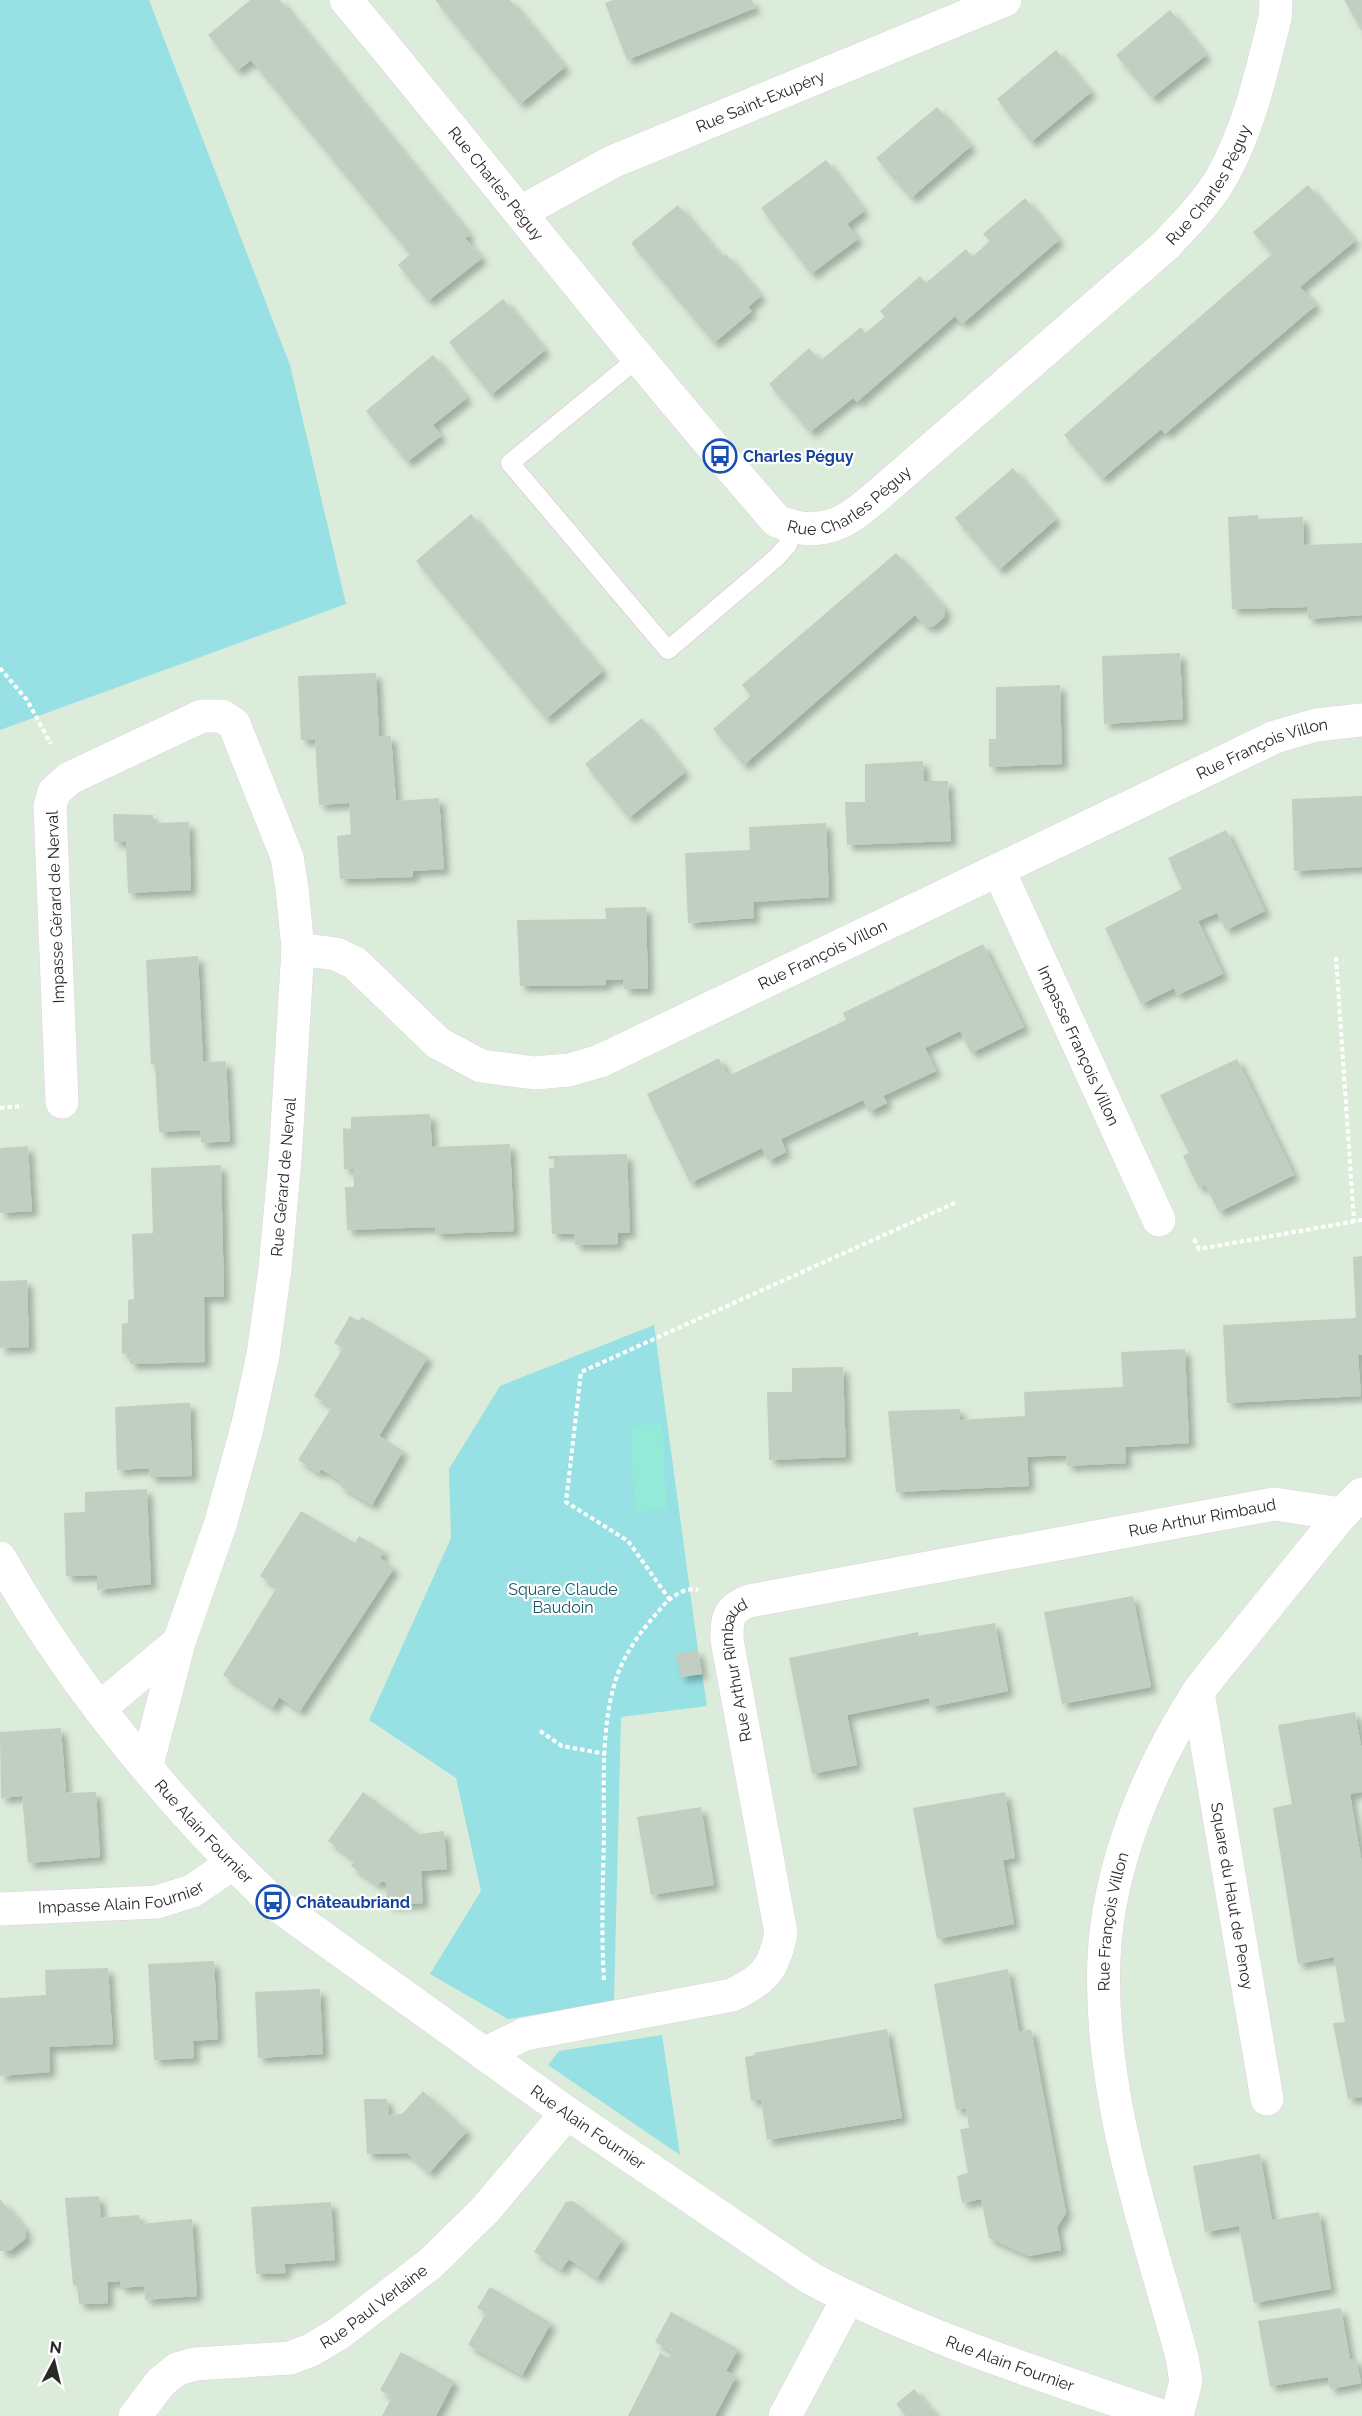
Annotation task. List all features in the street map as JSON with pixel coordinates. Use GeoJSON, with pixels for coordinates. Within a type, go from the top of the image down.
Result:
{"type":"FeatureCollection","features":[{"type":"Feature","properties":{"kind":"street","name":"Rue Charles Péguy"},"geometry":{"type":"LineString","coordinates":[[346,0],[638,358],[777,521],[795,528],[821,529],[846,521],[1166,245],[1202,205],[1224,173],[1243,129],[1275,18],[1276,0]]}},
{"type":"Feature","properties":{"kind":"street","name":"Rue Saint-Exupéry"},"geometry":{"type":"LineString","coordinates":[[521,212],[612,162],[1005,0]]}},
{"type":"Feature","properties":{"kind":"street","name":"Impasse Gérard de Nerval"},"geometry":{"type":"LineString","coordinates":[[62,1102],[50,806],[54,792],[70,778],[202,716],[222,716]]}},
{"type":"Feature","properties":{"kind":"street","name":"Rue Gérard de Nerval"},"geometry":{"type":"LineString","coordinates":[[147,1765],[179,1642],[221,1522],[248,1428],[263,1355],[275,1269],[285,1160],[298,949],[287,857],[234,724],[222,716]]}},
{"type":"Feature","properties":{"kind":"street","name":"Rue François Villon"},"geometry":{"type":"LineString","coordinates":[[298,949],[336,954],[355,963],[438,1043],[481,1066],[535,1073],[569,1070],[600,1061],[1275,737],[1316,725],[1362,720]]}},
{"type":"Feature","properties":{"kind":"street","name":"Impasse François Villon"},"geometry":{"type":"LineString","coordinates":[[999,871],[1158,1218]]}},
{"type":"Feature","properties":{"kind":"street","name":"Rue Arthur Rimbaud"},"geometry":{"type":"LineString","coordinates":[[483,2054],[525,2034],[732,1995],[750,1986],[767,1973],[777,1956],[781,1933],[727,1641],[727,1621],[734,1607],[749,1600],[1274,1504],[1352,1504]]}},
{"type":"Feature","properties":{"kind":"street","name":"Rue François Villon"},"geometry":{"type":"LineString","coordinates":[[1177,2416],[1186,2381],[1121,2133],[1110,2067],[1104,1958],[1112,1903],[1130,1831],[1152,1773],[1198,1692],[1352,1504]]}},
{"type":"Feature","properties":{"kind":"street","name":"Rue Alain Fournier"},"geometry":{"type":"LineString","coordinates":[[0,1558],[52,1642],[147,1765],[232,1864],[273,1902],[567,2113],[810,2278],[848,2298],[938,2337],[1162,2416]]}},
{"type":"Feature","properties":{"kind":"street"},"geometry":{"type":"LineString","coordinates":[[101,1707],[179,1642]]}},
{"type":"Feature","properties":{"kind":"street","name":"Square du Haut de Penoy"},"geometry":{"type":"LineString","coordinates":[[1198,1692],[1267,2099]]}},
{"type":"Feature","properties":{"kind":"street","name":"Impasse Alain Fournier"},"geometry":{"type":"LineString","coordinates":[[0,1909],[157,1902],[192,1891],[232,1864]]}},
{"type":"Feature","properties":{"kind":"street","name":"Rue Paul Verlaine"},"geometry":{"type":"LineString","coordinates":[[135,2416],[161,2382],[177,2369],[195,2364],[290,2358],[338,2334],[429,2264],[485,2210],[567,2113]]}},
{"type":"Feature","properties":{"kind":"street"},"geometry":{"type":"LineString","coordinates":[[785,2416],[848,2298]]}},
{"type":"Feature","properties":{"kind":"lane"},"geometry":{"type":"LineString","coordinates":[[638,358],[510,463],[668,650],[776,558],[787,546],[795,528]]}},
{"type":"Feature","properties":{"kind":"path"},"geometry":{"type":"LineString","coordinates":[[0,668],[27,700],[70,778]]}},
{"type":"Feature","properties":{"kind":"path"},"geometry":{"type":"LineString","coordinates":[[1336,957],[1354,1222]]}},
{"type":"Feature","properties":{"kind":"path"},"geometry":{"type":"LineString","coordinates":[[670,1600],[628,1541],[566,1502],[581,1372],[957,1202]]}},
{"type":"Feature","properties":{"kind":"path"},"geometry":{"type":"LineString","coordinates":[[1158,1218],[1183,1218],[1199,1249],[1362,1220]]}},
{"type":"Feature","properties":{"kind":"path"},"geometry":{"type":"LineString","coordinates":[[606,2019],[603,1906],[608,1717],[621,1666],[638,1635],[670,1600],[683,1591],[696,1589]]}},
{"type":"Feature","properties":{"kind":"path"},"geometry":{"type":"LineString","coordinates":[[540,1731],[562,1746],[606,1754]]}},
{"type":"Feature","properties":{"kind":"green space"},"geometry":{"type":"Polygon","coordinates":[[[0,0],[149,0],[290,365],[346,604],[0,730],[0,0]]]}},
{"type":"Feature","properties":{"kind":"green space","name":"Square Claude Baudoin"},"geometry":{"type":"Polygon","coordinates":[[[654,1325],[698,1650],[681,1677],[702,1674],[707,1706],[621,1717],[614,2002],[508,2019],[430,1974],[481,1891],[456,1778],[369,1720],[451,1538],[449,1469],[500,1386],[654,1325]]]}},
{"type":"Feature","properties":{"kind":"green space"},"geometry":{"type":"Polygon","coordinates":[[[662,2035],[680,2155],[548,2065],[559,2051],[662,2035]]]}},
{"type":"Feature","properties":{"kind":"shaded area"},"geometry":{"type":"Polygon","coordinates":[[[662,1424],[667,1510],[635,1511],[630,1426],[662,1424]]]}},
{"type":"Feature","properties":{"kind":"building"},"geometry":{"type":"Polygon","coordinates":[[[250,0],[280,0],[470,235],[465,238],[482,258],[428,301],[398,265],[410,254],[251,60],[237,71],[208,35],[250,0]]]}},
{"type":"Feature","properties":{"kind":"building"},"geometry":{"type":"Polygon","coordinates":[[[435,0],[510,0],[565,67],[520,104],[435,0]]]}},
{"type":"Feature","properties":{"kind":"building"},"geometry":{"type":"Polygon","coordinates":[[[613,0],[752,0],[755,8],[627,60],[605,3],[613,0]]]}},
{"type":"Feature","properties":{"kind":"building"},"geometry":{"type":"Polygon","coordinates":[[[1344,0],[1362,0],[1362,31],[1344,0]]]}},
{"type":"Feature","properties":{"kind":"building"},"geometry":{"type":"Polygon","coordinates":[[[1170,10],[1206,55],[1152,98],[1116,55],[1170,10]]]}},
{"type":"Feature","properties":{"kind":"building"},"geometry":{"type":"Polygon","coordinates":[[[1056,50],[1091,92],[1031,142],[997,99],[1056,50]]]}},
{"type":"Feature","properties":{"kind":"building"},"geometry":{"type":"Polygon","coordinates":[[[937,107],[971,146],[911,198],[876,158],[937,107]]]}},
{"type":"Feature","properties":{"kind":"building"},"geometry":{"type":"Polygon","coordinates":[[[826,160],[864,211],[847,224],[858,239],[811,274],[761,208],[826,160]]]}},
{"type":"Feature","properties":{"kind":"building"},"geometry":{"type":"Polygon","coordinates":[[[1308,185],[1355,241],[1300,287],[1316,305],[1165,434],[1161,429],[1102,479],[1064,435],[1272,254],[1253,232],[1308,185]]]}},
{"type":"Feature","properties":{"kind":"building"},"geometry":{"type":"Polygon","coordinates":[[[1025,198],[1059,240],[962,324],[955,316],[857,402],[853,398],[810,432],[769,384],[809,348],[820,361],[861,327],[865,333],[885,317],[880,311],[920,276],[926,283],[966,249],[972,257],[990,241],[983,234],[1025,198]]]}},
{"type":"Feature","properties":{"kind":"building"},"geometry":{"type":"Polygon","coordinates":[[[678,205],[722,258],[726,254],[761,296],[748,307],[752,311],[714,343],[631,243],[678,205]]]}},
{"type":"Feature","properties":{"kind":"building"},"geometry":{"type":"Polygon","coordinates":[[[503,299],[545,350],[491,395],[449,342],[503,299]]]}},
{"type":"Feature","properties":{"kind":"building"},"geometry":{"type":"Polygon","coordinates":[[[433,355],[467,398],[433,425],[441,436],[407,462],[366,411],[433,355]]]}},
{"type":"Feature","properties":{"kind":"building"},"geometry":{"type":"Polygon","coordinates":[[[1013,468],[1056,519],[999,570],[955,518],[1013,468]]]}},
{"type":"Feature","properties":{"kind":"building"},"geometry":{"type":"Polygon","coordinates":[[[471,514],[603,671],[546,719],[416,561],[471,514]]]}},
{"type":"Feature","properties":{"kind":"building"},"geometry":{"type":"Polygon","coordinates":[[[1258,515],[1258,519],[1303,517],[1304,545],[1362,543],[1362,615],[1308,619],[1307,607],[1232,609],[1228,517],[1258,515]]]}},
{"type":"Feature","properties":{"kind":"building"},"geometry":{"type":"Polygon","coordinates":[[[896,553],[945,608],[945,616],[933,627],[925,626],[915,615],[744,765],[713,729],[751,696],[742,685],[896,553]]]}},
{"type":"Feature","properties":{"kind":"building"},"geometry":{"type":"Polygon","coordinates":[[[1180,653],[1183,719],[1104,724],[1102,656],[1180,653]]]}},
{"type":"Feature","properties":{"kind":"building"},"geometry":{"type":"Polygon","coordinates":[[[376,673],[379,736],[391,736],[396,801],[439,798],[444,869],[413,871],[413,877],[340,879],[337,836],[351,834],[349,803],[319,805],[315,740],[301,740],[298,676],[376,673]]]}},
{"type":"Feature","properties":{"kind":"building"},"geometry":{"type":"Polygon","coordinates":[[[1060,685],[1062,764],[989,767],[989,739],[996,739],[996,687],[1060,685]]]}},
{"type":"Feature","properties":{"kind":"building"},"geometry":{"type":"Polygon","coordinates":[[[642,718],[685,772],[629,818],[585,764],[642,718]]]}},
{"type":"Feature","properties":{"kind":"building"},"geometry":{"type":"Polygon","coordinates":[[[923,761],[924,781],[948,781],[951,841],[847,845],[845,802],[865,802],[865,764],[923,761]]]}},
{"type":"Feature","properties":{"kind":"building"},"geometry":{"type":"Polygon","coordinates":[[[1362,796],[1362,867],[1294,871],[1292,799],[1362,796]]]}},
{"type":"Feature","properties":{"kind":"building"},"geometry":{"type":"Polygon","coordinates":[[[113,814],[153,815],[153,823],[189,822],[191,890],[128,893],[126,842],[114,842],[113,814]]]}},
{"type":"Feature","properties":{"kind":"building"},"geometry":{"type":"Polygon","coordinates":[[[826,823],[829,897],[753,902],[754,918],[688,923],[685,853],[750,850],[749,827],[826,823]]]}},
{"type":"Feature","properties":{"kind":"building"},"geometry":{"type":"Polygon","coordinates":[[[1226,830],[1265,911],[1226,930],[1217,913],[1198,921],[1223,974],[1177,995],[1174,988],[1141,1004],[1105,928],[1182,889],[1168,858],[1226,830]]]}},
{"type":"Feature","properties":{"kind":"building"},"geometry":{"type":"Polygon","coordinates":[[[646,907],[648,989],[624,989],[623,979],[606,980],[606,985],[520,986],[517,920],[606,919],[605,908],[646,907]]]}},
{"type":"Feature","properties":{"kind":"building"},"geometry":{"type":"Polygon","coordinates":[[[983,944],[1024,1027],[971,1053],[960,1031],[925,1048],[936,1071],[883,1096],[887,1103],[869,1112],[863,1100],[781,1139],[786,1152],[768,1161],[762,1148],[690,1183],[647,1094],[719,1058],[728,1076],[846,1020],[843,1013],[983,944]]]}},
{"type":"Feature","properties":{"kind":"building"},"geometry":{"type":"Polygon","coordinates":[[[198,956],[203,1062],[226,1061],[230,1141],[201,1143],[200,1130],[159,1132],[155,1064],[151,1064],[146,960],[198,956]]]}},
{"type":"Feature","properties":{"kind":"building"},"geometry":{"type":"Polygon","coordinates":[[[1237,1059],[1294,1175],[1219,1212],[1205,1185],[1199,1188],[1183,1156],[1189,1153],[1160,1095],[1237,1059]]]}},
{"type":"Feature","properties":{"kind":"building"},"geometry":{"type":"Polygon","coordinates":[[[430,1114],[432,1147],[510,1144],[514,1231],[436,1234],[435,1227],[347,1230],[345,1187],[354,1187],[353,1169],[344,1169],[343,1128],[351,1129],[351,1117],[430,1114]]]}},
{"type":"Feature","properties":{"kind":"building"},"geometry":{"type":"Polygon","coordinates":[[[28,1146],[32,1211],[0,1213],[0,1148],[28,1146]]]}},
{"type":"Feature","properties":{"kind":"building"},"geometry":{"type":"Polygon","coordinates":[[[627,1154],[630,1233],[618,1233],[618,1244],[575,1245],[574,1234],[552,1234],[549,1168],[554,1168],[554,1159],[549,1159],[548,1156],[627,1154]]]}},
{"type":"Feature","properties":{"kind":"building"},"geometry":{"type":"Polygon","coordinates":[[[221,1165],[224,1297],[204,1297],[205,1362],[130,1364],[129,1353],[122,1354],[122,1324],[128,1323],[128,1300],[134,1299],[132,1234],[153,1233],[151,1168],[221,1165]]]}},
{"type":"Feature","properties":{"kind":"building"},"geometry":{"type":"Polygon","coordinates":[[[1362,1256],[1362,1355],[1358,1355],[1361,1396],[1227,1403],[1223,1325],[1356,1318],[1353,1257],[1362,1256]]]}},
{"type":"Feature","properties":{"kind":"building"},"geometry":{"type":"Polygon","coordinates":[[[27,1280],[29,1347],[0,1348],[0,1281],[27,1280]]]}},
{"type":"Feature","properties":{"kind":"building"},"geometry":{"type":"Polygon","coordinates":[[[350,1316],[359,1321],[362,1317],[428,1357],[379,1436],[403,1451],[372,1505],[340,1486],[342,1482],[321,1469],[319,1473],[298,1460],[332,1407],[314,1396],[343,1348],[334,1343],[350,1316]]]}},
{"type":"Feature","properties":{"kind":"building"},"geometry":{"type":"Polygon","coordinates":[[[1185,1349],[1189,1443],[1125,1447],[1126,1463],[1067,1466],[1066,1455],[1027,1457],[1029,1486],[896,1492],[888,1411],[960,1409],[960,1420],[1025,1416],[1024,1392],[1123,1387],[1121,1352],[1185,1349]]]}},
{"type":"Feature","properties":{"kind":"building"},"geometry":{"type":"Polygon","coordinates":[[[843,1367],[846,1457],[769,1460],[767,1392],[792,1392],[792,1368],[843,1367]]]}},
{"type":"Feature","properties":{"kind":"building"},"geometry":{"type":"Polygon","coordinates":[[[190,1403],[192,1476],[150,1477],[149,1468],[117,1470],[115,1407],[190,1403]]]}},
{"type":"Feature","properties":{"kind":"building"},"geometry":{"type":"Polygon","coordinates":[[[147,1489],[151,1584],[97,1590],[97,1575],[66,1576],[64,1513],[85,1512],[85,1492],[147,1489]]]}},
{"type":"Feature","properties":{"kind":"building"},"geometry":{"type":"Polygon","coordinates":[[[301,1511],[355,1543],[359,1536],[384,1551],[380,1558],[394,1568],[300,1711],[279,1697],[273,1708],[223,1675],[277,1587],[260,1576],[301,1511]]]}},
{"type":"Feature","properties":{"kind":"building"},"geometry":{"type":"Polygon","coordinates":[[[1133,1596],[1151,1687],[1062,1704],[1044,1612],[1133,1596]]]}},
{"type":"Feature","properties":{"kind":"building"},"geometry":{"type":"Polygon","coordinates":[[[995,1623],[1008,1691],[931,1707],[929,1698],[847,1715],[857,1765],[812,1774],[789,1658],[918,1632],[918,1636],[995,1623]]]}},
{"type":"Feature","properties":{"kind":"building"},"geometry":{"type":"Polygon","coordinates":[[[698,1650],[702,1674],[681,1677],[676,1654],[698,1650]]]}},
{"type":"Feature","properties":{"kind":"building"},"geometry":{"type":"Polygon","coordinates":[[[1355,1712],[1362,1751],[1362,1792],[1350,1794],[1362,1864],[1362,2097],[1348,2099],[1333,2023],[1345,2022],[1334,1957],[1298,1964],[1273,1808],[1292,1804],[1278,1725],[1355,1712]]]}},
{"type":"Feature","properties":{"kind":"building"},"geometry":{"type":"Polygon","coordinates":[[[61,1728],[66,1793],[96,1792],[100,1857],[28,1863],[22,1796],[1,1798],[0,1732],[61,1728]]]}},
{"type":"Feature","properties":{"kind":"building"},"geometry":{"type":"Polygon","coordinates":[[[363,1792],[419,1834],[444,1831],[447,1869],[421,1871],[423,1903],[387,1905],[386,1883],[382,1881],[378,1885],[351,1866],[355,1860],[328,1841],[363,1792]]]}},
{"type":"Feature","properties":{"kind":"building"},"geometry":{"type":"Polygon","coordinates":[[[1005,1792],[1015,1858],[1003,1860],[1014,1924],[937,1939],[913,1808],[1005,1792]]]}},
{"type":"Feature","properties":{"kind":"building"},"geometry":{"type":"Polygon","coordinates":[[[701,1807],[714,1885],[651,1895],[637,1817],[701,1807]]]}},
{"type":"Feature","properties":{"kind":"building"},"geometry":{"type":"Polygon","coordinates":[[[214,1961],[218,2039],[193,2041],[194,2058],[154,2060],[148,1964],[214,1961]]]}},
{"type":"Feature","properties":{"kind":"building"},"geometry":{"type":"Polygon","coordinates":[[[108,1968],[113,2044],[49,2047],[50,2072],[0,2076],[0,1998],[46,1995],[45,1970],[108,1968]]]}},
{"type":"Feature","properties":{"kind":"building"},"geometry":{"type":"Polygon","coordinates":[[[1008,1969],[1019,2032],[1031,2029],[1066,2213],[1057,2227],[1061,2250],[1029,2256],[989,2238],[981,2199],[962,2203],[957,2176],[968,2173],[960,2129],[969,2128],[966,2108],[956,2110],[934,1984],[1008,1969]]]}},
{"type":"Feature","properties":{"kind":"building"},"geometry":{"type":"Polygon","coordinates":[[[320,1989],[323,2054],[258,2058],[255,1992],[320,1989]]]}},
{"type":"Feature","properties":{"kind":"building"},"geometry":{"type":"Polygon","coordinates":[[[887,2029],[902,2118],[767,2140],[761,2099],[751,2101],[745,2057],[755,2055],[754,2053],[887,2029]]]}},
{"type":"Feature","properties":{"kind":"building"},"geometry":{"type":"Polygon","coordinates":[[[423,2091],[467,2131],[429,2173],[407,2153],[367,2154],[364,2099],[387,2099],[389,2115],[402,2114],[423,2091]]]}},
{"type":"Feature","properties":{"kind":"building"},"geometry":{"type":"Polygon","coordinates":[[[1260,2154],[1272,2220],[1319,2212],[1331,2289],[1254,2303],[1239,2226],[1205,2232],[1193,2166],[1260,2154]]]}},
{"type":"Feature","properties":{"kind":"building"},"geometry":{"type":"Polygon","coordinates":[[[99,2196],[101,2218],[139,2215],[140,2224],[192,2219],[197,2296],[145,2300],[144,2286],[120,2288],[120,2281],[107,2282],[108,2303],[79,2304],[77,2285],[73,2285],[65,2198],[99,2196]]]}},
{"type":"Feature","properties":{"kind":"building"},"geometry":{"type":"Polygon","coordinates":[[[0,2199],[25,2228],[26,2238],[10,2251],[0,2251],[0,2199]]]}},
{"type":"Feature","properties":{"kind":"building"},"geometry":{"type":"Polygon","coordinates":[[[573,2201],[622,2240],[597,2278],[569,2259],[561,2270],[534,2252],[566,2202],[573,2201]]]}},
{"type":"Feature","properties":{"kind":"building"},"geometry":{"type":"Polygon","coordinates":[[[331,2202],[335,2260],[284,2264],[286,2273],[256,2274],[251,2207],[331,2202]]]}},
{"type":"Feature","properties":{"kind":"building"},"geometry":{"type":"Polygon","coordinates":[[[490,2287],[551,2323],[522,2375],[468,2345],[486,2313],[477,2308],[490,2287]]]}},
{"type":"Feature","properties":{"kind":"building"},"geometry":{"type":"Polygon","coordinates":[[[1341,2308],[1350,2359],[1356,2359],[1361,2383],[1330,2389],[1328,2377],[1270,2386],[1258,2321],[1341,2308]]]}},
{"type":"Feature","properties":{"kind":"building"},"geometry":{"type":"Polygon","coordinates":[[[671,2312],[738,2349],[726,2371],[736,2376],[715,2416],[628,2416],[660,2353],[669,2358],[673,2352],[655,2342],[671,2312]]]}},
{"type":"Feature","properties":{"kind":"building"},"geometry":{"type":"Polygon","coordinates":[[[401,2352],[454,2381],[436,2416],[382,2416],[392,2397],[380,2390],[401,2352]]]}},
{"type":"Feature","properties":{"kind":"building"},"geometry":{"type":"Polygon","coordinates":[[[914,2389],[936,2416],[906,2416],[896,2404],[914,2389]]]}},
{"type":"Feature","properties":{"kind":"place","name":"Charles Péguy"},"geometry":{"type":"Point","coordinates":[720,456]}},
{"type":"Feature","properties":{"kind":"place","name":"Châteaubriand"},"geometry":{"type":"Point","coordinates":[273,1902]}}]}
